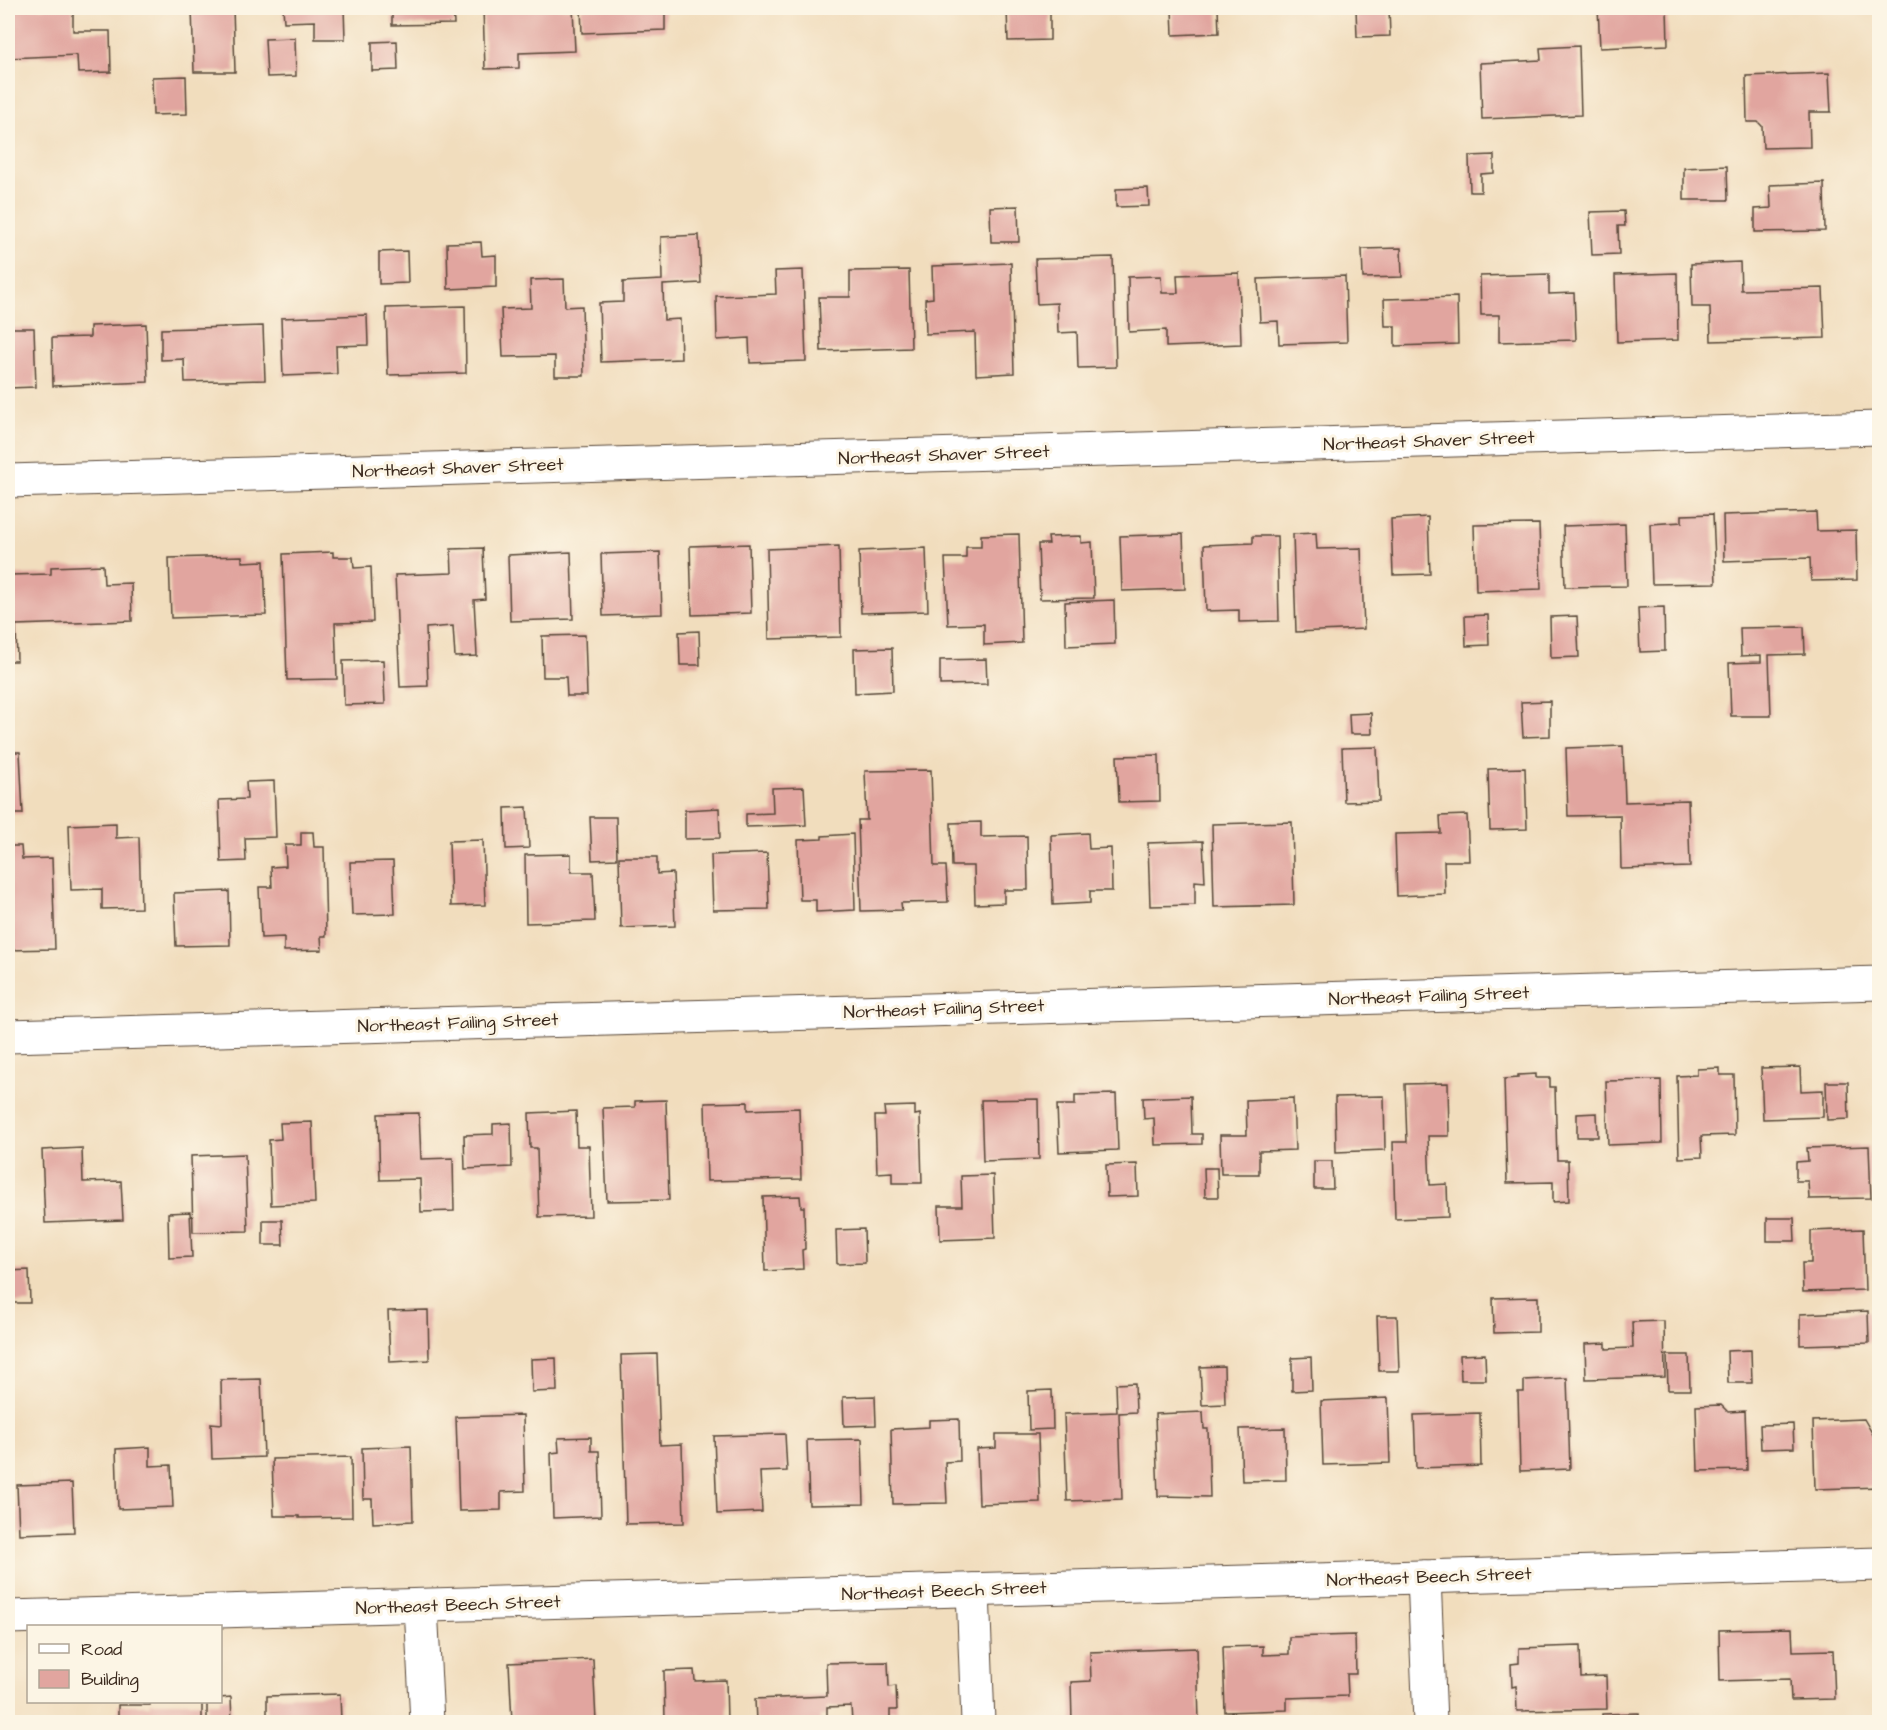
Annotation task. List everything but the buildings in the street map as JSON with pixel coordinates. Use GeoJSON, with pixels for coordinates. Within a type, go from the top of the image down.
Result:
{"type":"FeatureCollection","features":[{"type":"Feature","properties":{"kind":"street","name":"Northeast Shaver Street"},"geometry":{"type":"LineString","coordinates":[[8,481],[1880,428]]}},
{"type":"Feature","properties":{"kind":"street","name":"Northeast Failing Street"},"geometry":{"type":"LineString","coordinates":[[8,1036],[1880,983]]}},
{"type":"Feature","properties":{"kind":"street","name":"Northeast Beech Street"},"geometry":{"type":"LineString","coordinates":[[8,1617],[1880,1564]]}},
{"type":"Feature","properties":{"kind":"street"},"geometry":{"type":"LineString","coordinates":[[1424,1577],[1430,1722]]}},
{"type":"Feature","properties":{"kind":"street"},"geometry":{"type":"LineString","coordinates":[[973,1590],[978,1722]]}},
{"type":"Feature","properties":{"kind":"street"},"geometry":{"type":"LineString","coordinates":[[422,1606],[427,1722]]}}]}
